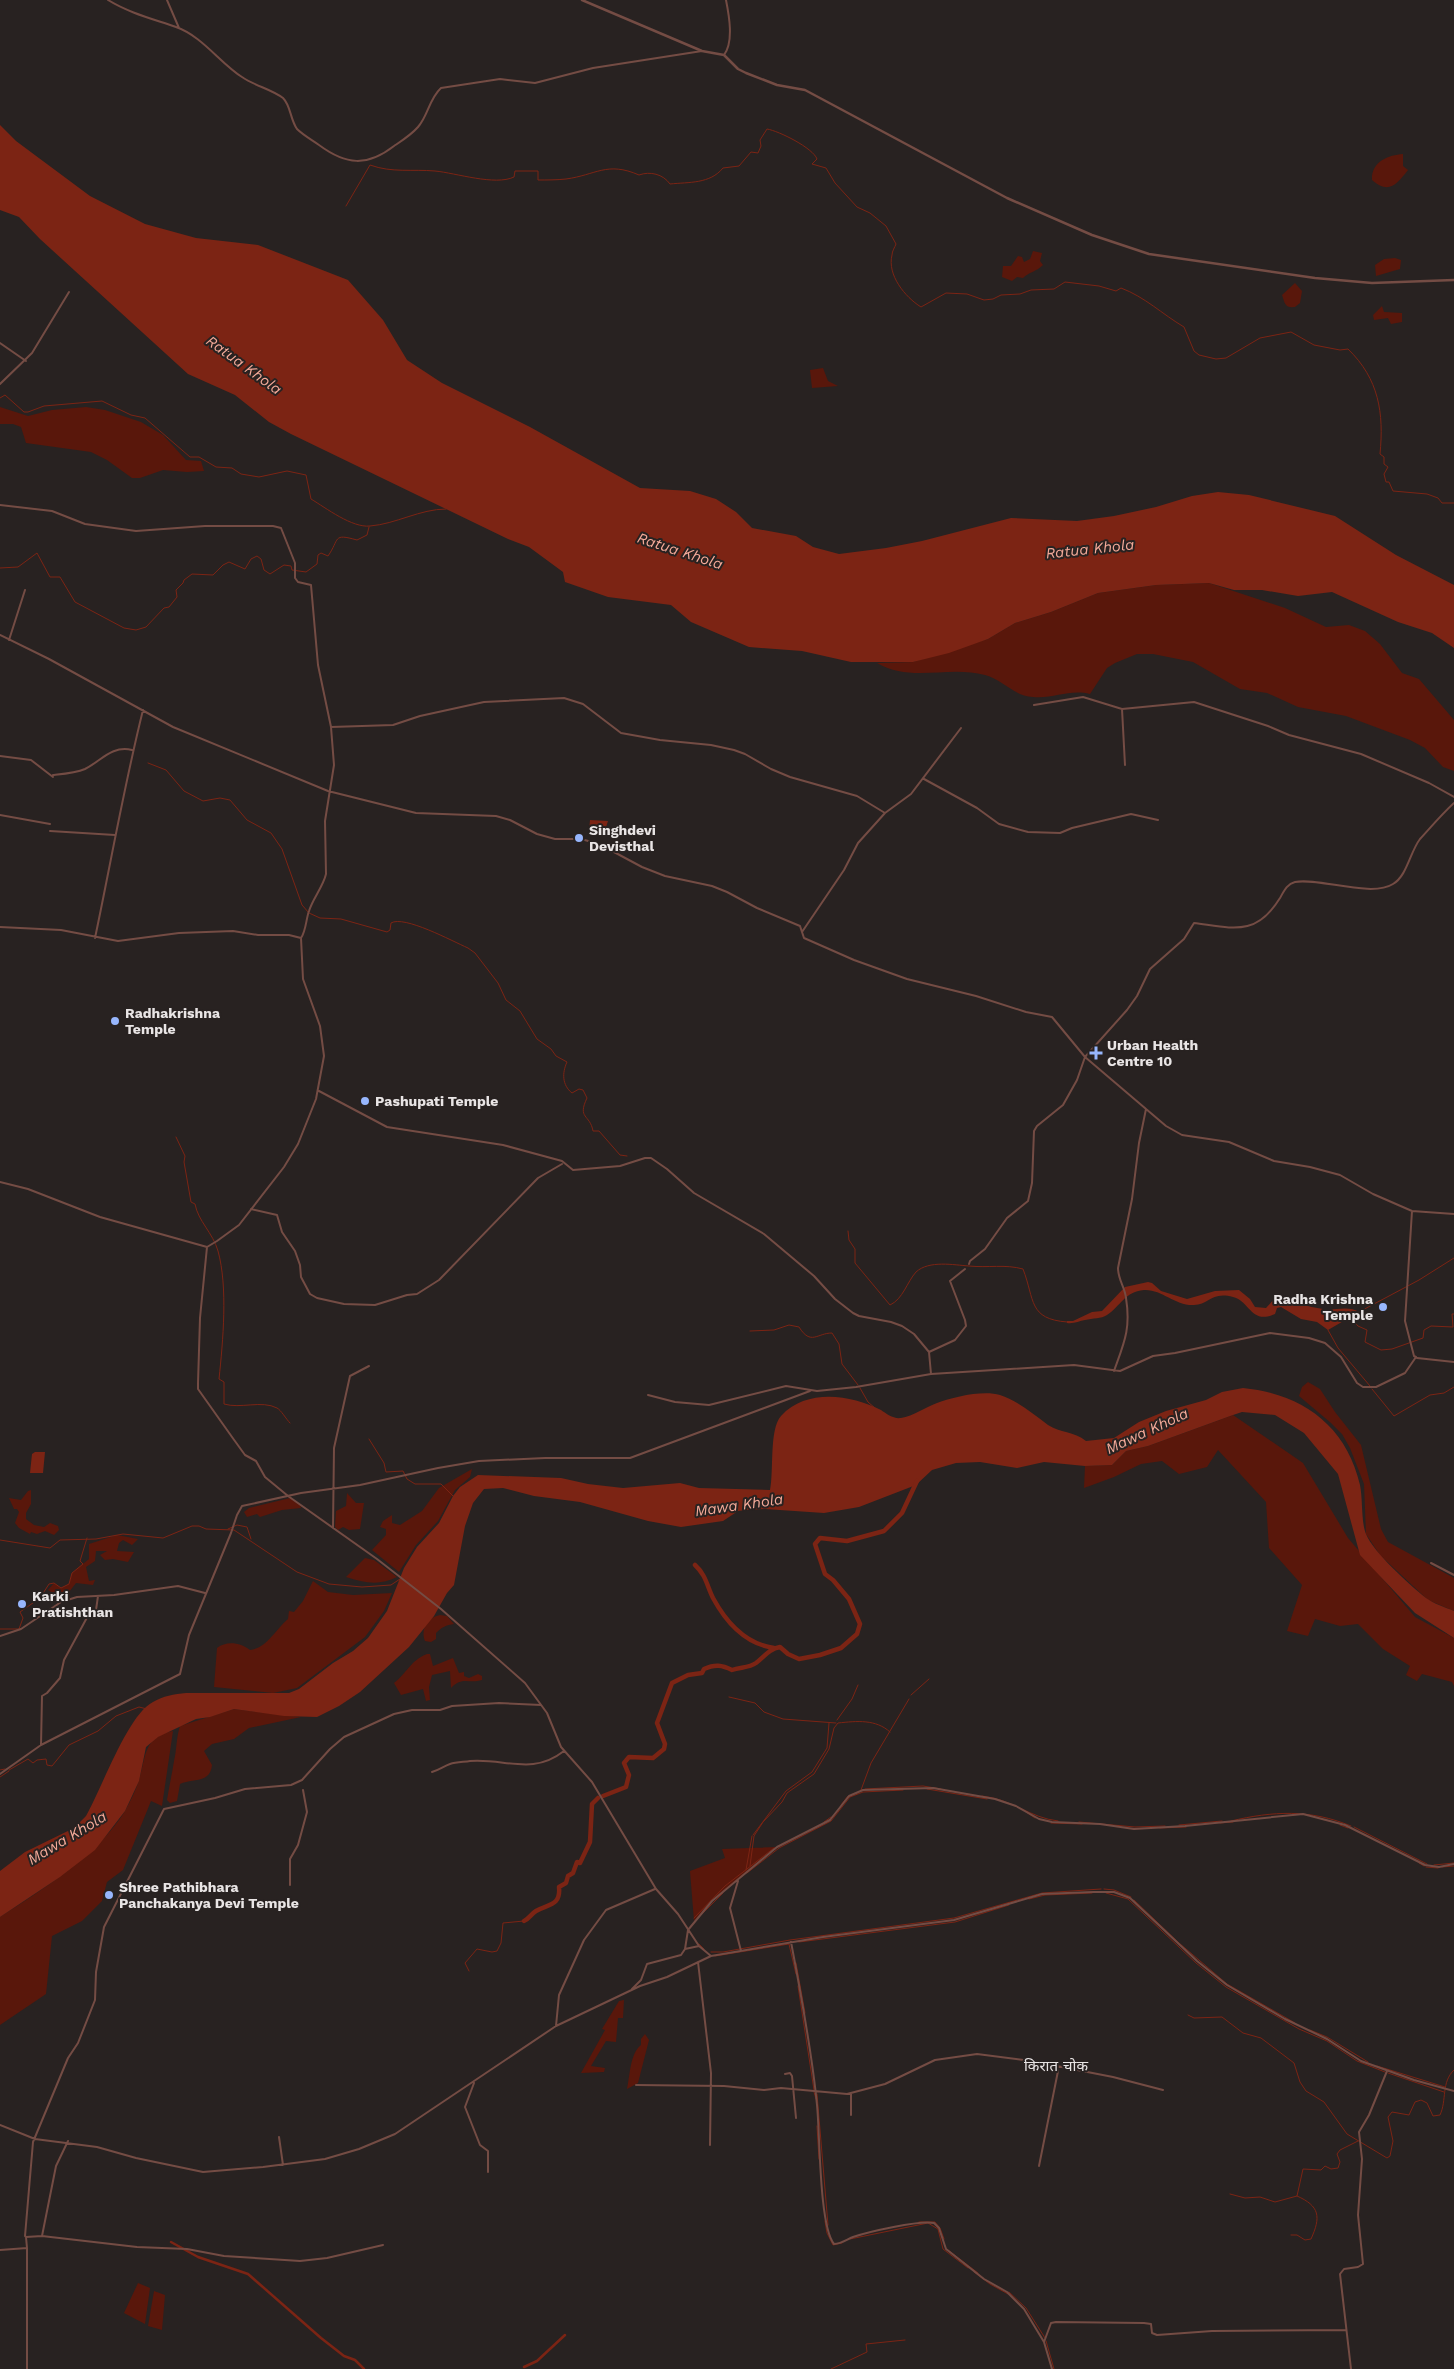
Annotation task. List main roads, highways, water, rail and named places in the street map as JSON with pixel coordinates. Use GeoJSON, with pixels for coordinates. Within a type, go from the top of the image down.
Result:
{"type":"FeatureCollection","features":[{"type":"Feature","properties":{"kind":"water","name":"Ratua Khola"},"geometry":{"type":"Polygon","coordinates":[[[0,125],[16,141],[90,196],[145,224],[196,238],[258,245],[348,280],[383,320],[407,360],[442,383],[530,427],[640,488],[690,491],[716,499],[736,512],[752,528],[796,536],[813,547],[839,554],[922,541],[1011,518],[1077,521],[1114,516],[1156,507],[1192,496],[1218,492],[1249,495],[1335,516],[1396,555],[1454,585],[1454,648],[1432,633],[1398,622],[1332,592],[1298,596],[1262,590],[1234,590],[1209,583],[1156,585],[1098,593],[1051,612],[1015,623],[988,639],[949,653],[913,662],[851,662],[802,651],[749,647],[691,622],[671,605],[608,597],[565,582],[563,572],[529,547],[508,539],[291,434],[269,422],[235,395],[188,374],[40,239],[19,217],[0,210],[0,125]]]}},
{"type":"Feature","properties":{"kind":"water"},"geometry":{"type":"Polygon","coordinates":[[[590,820],[608,821],[604,833],[600,836],[589,832],[590,820]]]}},
{"type":"Feature","properties":{"kind":"water"},"geometry":{"type":"Polygon","coordinates":[[[1148,1282],[1161,1291],[1187,1299],[1215,1291],[1239,1290],[1250,1299],[1255,1307],[1266,1308],[1280,1295],[1312,1307],[1350,1309],[1359,1312],[1328,1330],[1317,1322],[1301,1319],[1281,1307],[1277,1308],[1275,1314],[1261,1317],[1251,1311],[1239,1299],[1233,1297],[1220,1296],[1203,1303],[1187,1305],[1157,1292],[1144,1290],[1127,1296],[1105,1316],[1067,1323],[1067,1321],[1073,1321],[1092,1312],[1102,1311],[1125,1287],[1148,1282]]]}},
{"type":"Feature","properties":{"kind":"water","name":"Mawa Khola"},"geometry":{"type":"Polygon","coordinates":[[[1243,1388],[1264,1391],[1284,1397],[1318,1416],[1332,1430],[1344,1445],[1353,1464],[1360,1485],[1364,1529],[1370,1541],[1376,1550],[1419,1593],[1432,1602],[1454,1611],[1454,1638],[1415,1613],[1360,1555],[1338,1474],[1304,1433],[1275,1415],[1242,1412],[1148,1446],[1126,1451],[1112,1465],[1085,1466],[1044,1462],[1017,1468],[980,1462],[956,1463],[932,1470],[916,1485],[859,1507],[824,1513],[765,1509],[746,1510],[738,1511],[723,1521],[681,1527],[648,1521],[580,1502],[534,1496],[503,1488],[484,1489],[473,1503],[465,1526],[454,1585],[447,1593],[434,1616],[409,1647],[360,1692],[339,1706],[317,1717],[284,1716],[234,1709],[210,1717],[196,1719],[158,1737],[146,1747],[139,1781],[125,1811],[95,1850],[60,1877],[0,1917],[0,1871],[25,1852],[74,1828],[86,1816],[125,1736],[144,1709],[157,1700],[177,1694],[289,1693],[299,1689],[333,1663],[353,1651],[368,1638],[387,1611],[404,1568],[417,1547],[439,1523],[453,1496],[460,1487],[478,1475],[561,1478],[588,1484],[623,1488],[680,1483],[699,1488],[770,1490],[773,1440],[777,1422],[792,1407],[803,1401],[816,1398],[830,1397],[856,1401],[881,1410],[895,1418],[901,1418],[933,1405],[968,1395],[985,1393],[1000,1395],[1025,1408],[1053,1428],[1077,1435],[1086,1441],[1114,1438],[1139,1422],[1166,1411],[1206,1400],[1222,1392],[1243,1388]]]}},
{"type":"Feature","properties":{"kind":"water"},"geometry":{"type":"Polygon","coordinates":[[[35,1452],[45,1452],[43,1473],[30,1473],[32,1454],[35,1452]]]}},
{"type":"Feature","properties":{"kind":"waterway"},"geometry":{"type":"LineString","coordinates":[[346,206],[370,165],[386,169],[435,171],[486,180],[514,177],[515,171],[538,171],[538,180],[552,180],[566,179],[610,169],[628,171],[639,175],[656,174],[670,184],[706,180],[723,168],[739,166],[751,152],[758,153],[761,146],[760,140],[767,129],[772,130],[787,136],[809,150],[817,159],[812,164],[826,168],[835,183],[857,207],[870,213],[886,226],[896,244],[892,252],[891,263],[895,278],[903,291],[921,307],[946,293],[967,294],[984,300],[993,299],[1001,295],[1020,294],[1031,290],[1054,289],[1065,282],[1099,286],[1116,291],[1121,288],[1138,296],[1184,327],[1194,351],[1199,355],[1216,359],[1226,358],[1260,338],[1291,332],[1314,345],[1340,350],[1348,349],[1367,372],[1377,397],[1381,425],[1380,454],[1384,457],[1384,464],[1388,467],[1384,474],[1386,482],[1389,482],[1393,491],[1427,494],[1438,498],[1442,503],[1454,503]]}},
{"type":"Feature","properties":{"kind":"waterway"},"geometry":{"type":"LineString","coordinates":[[0,398],[5,395],[24,412],[44,406],[102,401],[131,415],[145,418],[190,457],[199,457],[216,467],[232,468],[241,474],[259,477],[287,471],[306,475],[311,499],[339,517],[363,526],[380,525],[427,511],[446,509]]}},
{"type":"Feature","properties":{"kind":"waterway"},"geometry":{"type":"LineString","coordinates":[[0,568],[18,567],[37,553],[50,577],[60,577],[75,602],[124,628],[136,630],[146,627],[164,608],[169,607],[177,597],[176,590],[192,574],[213,575],[229,562],[245,569],[251,559],[257,556],[261,559],[264,570],[270,574],[284,565],[291,566],[292,570],[306,572],[317,564],[318,555],[321,553],[328,556],[338,539],[344,537],[357,540],[367,535],[369,527]]}},
{"type":"Feature","properties":{"kind":"waterway"},"geometry":{"type":"LineString","coordinates":[[148,763],[166,770],[184,791],[203,801],[220,798],[230,800],[247,820],[271,833],[282,849],[302,905],[309,913],[320,918],[341,919],[387,932],[390,930],[391,923],[397,921],[406,923],[440,935],[475,953],[498,983],[506,1000],[520,1011],[537,1039],[551,1049],[556,1056],[567,1062],[564,1070],[566,1086],[572,1093],[579,1089],[583,1090],[587,1098],[583,1110],[593,1131],[599,1131],[620,1155],[627,1156]]}},
{"type":"Feature","properties":{"kind":"waterway"},"geometry":{"type":"LineString","coordinates":[[176,1137],[185,1156],[184,1162],[191,1202],[195,1204],[199,1216],[213,1238],[221,1265],[224,1314],[219,1379],[224,1382],[224,1404],[271,1406],[279,1409],[290,1423]]}},
{"type":"Feature","properties":{"kind":"waterway"},"geometry":{"type":"LineString","coordinates":[[848,1231],[849,1240],[855,1249],[855,1263],[890,1305],[902,1295],[913,1276],[921,1268],[942,1264],[1010,1267],[1023,1269],[1032,1299],[1039,1312],[1045,1317],[1067,1322]]}},
{"type":"Feature","properties":{"kind":"waterway"},"geometry":{"type":"LineString","coordinates":[[1359,1312],[1419,1280],[1454,1258]]}},
{"type":"Feature","properties":{"kind":"waterway"},"geometry":{"type":"LineString","coordinates":[[1350,1317],[1358,1326],[1367,1330],[1365,1342],[1381,1350],[1392,1349],[1423,1338],[1424,1330],[1431,1326],[1453,1327],[1452,1314],[1454,1314]]}},
{"type":"Feature","properties":{"kind":"waterway"},"geometry":{"type":"LineString","coordinates":[[750,1331],[774,1330],[789,1325],[799,1327],[803,1333],[811,1337],[832,1333],[839,1344],[842,1364],[858,1385]]}},
{"type":"Feature","properties":{"kind":"waterway"},"geometry":{"type":"LineString","coordinates":[[1328,1330],[1338,1348],[1370,1386]]}},
{"type":"Feature","properties":{"kind":"waterway"},"geometry":{"type":"LineString","coordinates":[[1372,1389],[1394,1416],[1430,1395],[1444,1393],[1454,1387]]}},
{"type":"Feature","properties":{"kind":"waterway"},"geometry":{"type":"LineString","coordinates":[[860,1388],[868,1402],[876,1409]]}},
{"type":"Feature","properties":{"kind":"waterway"},"geometry":{"type":"LineString","coordinates":[[369,1439],[384,1463],[386,1472],[403,1471],[407,1479],[415,1484],[441,1484],[453,1496]]}},
{"type":"Feature","properties":{"kind":"waterway"},"geometry":{"type":"LineString","coordinates":[[603,1796],[626,1787],[629,1775],[624,1763],[629,1757],[653,1758],[664,1749],[665,1744],[657,1723],[672,1683],[688,1675],[702,1673],[704,1669],[712,1666],[722,1666],[732,1670],[750,1666],[770,1651],[780,1647],[788,1654],[799,1659],[820,1655],[841,1648],[857,1634],[860,1624],[849,1599],[833,1580],[825,1574],[815,1544],[820,1538],[847,1541],[884,1531],[902,1513],[917,1481]]}},
{"type":"Feature","properties":{"kind":"waterway"},"geometry":{"type":"LineString","coordinates":[[228,1529],[237,1525],[247,1527],[251,1539]]}},
{"type":"Feature","properties":{"kind":"waterway"},"geometry":{"type":"LineString","coordinates":[[0,1540],[50,1548],[60,1540],[96,1539],[123,1534],[163,1538],[192,1526],[199,1526],[206,1529],[234,1530],[297,1572],[329,1584],[362,1587],[391,1585],[400,1579]]}},
{"type":"Feature","properties":{"kind":"waterway"},"geometry":{"type":"LineString","coordinates":[[0,1629],[19,1629],[23,1618],[20,1612],[40,1598],[49,1584],[54,1583],[61,1588],[69,1584],[72,1573],[83,1564],[80,1561],[87,1538]]}},
{"type":"Feature","properties":{"kind":"waterway"},"geometry":{"type":"LineString","coordinates":[[695,1565],[704,1577],[718,1607],[731,1623],[754,1642],[774,1648]]}},
{"type":"Feature","properties":{"kind":"waterway"},"geometry":{"type":"LineString","coordinates":[[911,1695],[929,1679]]}},
{"type":"Feature","properties":{"kind":"waterway"},"geometry":{"type":"LineString","coordinates":[[837,1720],[852,1699],[858,1685]]}},
{"type":"Feature","properties":{"kind":"waterway"},"geometry":{"type":"LineString","coordinates":[[729,1697],[755,1703],[764,1712],[783,1719],[836,1723]]}},
{"type":"Feature","properties":{"kind":"waterway"},"geometry":{"type":"LineString","coordinates":[[861,1790],[871,1763],[909,1699]]}},
{"type":"Feature","properties":{"kind":"waterway"},"geometry":{"type":"LineString","coordinates":[[9,1770],[28,1759],[33,1763],[37,1760],[46,1759],[47,1765],[52,1766],[69,1745],[98,1731],[116,1716],[139,1707],[147,1709]]}},
{"type":"Feature","properties":{"kind":"waterway"},"geometry":{"type":"LineString","coordinates":[[753,1835],[786,1791],[812,1772],[827,1748],[829,1723]]}},
{"type":"Feature","properties":{"kind":"waterway"},"geometry":{"type":"LineString","coordinates":[[750,1866],[754,1836],[763,1822],[782,1802],[787,1793],[814,1774],[829,1749],[834,1728],[838,1723],[872,1723],[890,1732]]}},
{"type":"Feature","properties":{"kind":"waterway"},"geometry":{"type":"LineString","coordinates":[[0,1770],[5,1769]]}},
{"type":"Feature","properties":{"kind":"waterway"},"geometry":{"type":"LineString","coordinates":[[0,1777],[9,1771]]}},
{"type":"Feature","properties":{"kind":"waterway"},"geometry":{"type":"LineString","coordinates":[[865,1789],[923,1786],[941,1789]]}},
{"type":"Feature","properties":{"kind":"waterway"},"geometry":{"type":"LineString","coordinates":[[927,1789],[987,1799]]}},
{"type":"Feature","properties":{"kind":"waterway"},"geometry":{"type":"LineString","coordinates":[[747,1873],[779,1848],[831,1821],[850,1797],[863,1792],[903,1790]]}},
{"type":"Feature","properties":{"kind":"waterway"},"geometry":{"type":"LineString","coordinates":[[841,1805],[848,1796]]}},
{"type":"Feature","properties":{"kind":"waterway"},"geometry":{"type":"LineString","coordinates":[[982,1796],[1003,1801],[1039,1816],[1058,1821]]}},
{"type":"Feature","properties":{"kind":"waterway"},"geometry":{"type":"LineString","coordinates":[[524,1921],[536,1911],[556,1901],[559,1887],[566,1883],[568,1876],[573,1873],[577,1862],[580,1863],[590,1842],[592,1804],[598,1798]]}},
{"type":"Feature","properties":{"kind":"waterway"},"geometry":{"type":"LineString","coordinates":[[1026,1812],[1035,1818]]}},
{"type":"Feature","properties":{"kind":"waterway"},"geometry":{"type":"LineString","coordinates":[[1231,1821],[1262,1815],[1291,1813],[1336,1820],[1351,1826]]}},
{"type":"Feature","properties":{"kind":"waterway"},"geometry":{"type":"LineString","coordinates":[[824,1822],[831,1817]]}},
{"type":"Feature","properties":{"kind":"waterway"},"geometry":{"type":"LineString","coordinates":[[1179,1825],[1222,1821]]}},
{"type":"Feature","properties":{"kind":"waterway"},"geometry":{"type":"LineString","coordinates":[[1079,1822],[1135,1827],[1165,1826]]}},
{"type":"Feature","properties":{"kind":"waterway"},"geometry":{"type":"LineString","coordinates":[[1220,1823],[1233,1822]]}},
{"type":"Feature","properties":{"kind":"waterway"},"geometry":{"type":"LineString","coordinates":[[1051,1823],[1082,1824]]}},
{"type":"Feature","properties":{"kind":"waterway"},"geometry":{"type":"LineString","coordinates":[[1340,1825],[1348,1828]]}},
{"type":"Feature","properties":{"kind":"waterway"},"geometry":{"type":"LineString","coordinates":[[1160,1828],[1186,1827]]}},
{"type":"Feature","properties":{"kind":"waterway"},"geometry":{"type":"LineString","coordinates":[[1354,1827],[1427,1864]]}},
{"type":"Feature","properties":{"kind":"waterway"},"geometry":{"type":"LineString","coordinates":[[746,1870],[752,1836]]}},
{"type":"Feature","properties":{"kind":"waterway"},"geometry":{"type":"LineString","coordinates":[[694,1918],[725,1886],[774,1848]]}},
{"type":"Feature","properties":{"kind":"waterway"},"geometry":{"type":"LineString","coordinates":[[1419,1863],[1424,1866]]}},
{"type":"Feature","properties":{"kind":"waterway"},"geometry":{"type":"LineString","coordinates":[[1434,1865],[1454,1863]]}},
{"type":"Feature","properties":{"kind":"waterway"},"geometry":{"type":"LineString","coordinates":[[1442,1867],[1454,1866]]}},
{"type":"Feature","properties":{"kind":"waterway"},"geometry":{"type":"LineString","coordinates":[[1426,1867],[1438,1868]]}},
{"type":"Feature","properties":{"kind":"waterway"},"geometry":{"type":"LineString","coordinates":[[711,1952],[723,1952],[790,1940],[954,1918],[1042,1893],[1101,1889]]}},
{"type":"Feature","properties":{"kind":"waterway"},"geometry":{"type":"LineString","coordinates":[[1104,1889],[1114,1890],[1131,1897]]}},
{"type":"Feature","properties":{"kind":"waterway"},"geometry":{"type":"LineString","coordinates":[[701,1915],[723,1893]]}},
{"type":"Feature","properties":{"kind":"waterway"},"geometry":{"type":"LineString","coordinates":[[1029,1899],[1045,1895],[1092,1893]]}},
{"type":"Feature","properties":{"kind":"waterway"},"geometry":{"type":"LineString","coordinates":[[1106,1893],[1128,1899],[1196,1963],[1226,1987],[1299,2029],[1327,2041],[1357,2061],[1385,2072]]}},
{"type":"Feature","properties":{"kind":"waterway"},"geometry":{"type":"LineString","coordinates":[[1134,1900],[1179,1943],[1227,1984],[1295,2023]]}},
{"type":"Feature","properties":{"kind":"waterway"},"geometry":{"type":"LineString","coordinates":[[799,1942],[955,1922],[1009,1905]]}},
{"type":"Feature","properties":{"kind":"waterway"},"geometry":{"type":"LineString","coordinates":[[469,1971],[465,1963],[477,1949],[497,1951],[501,1943],[503,1923],[524,1921]]}},
{"type":"Feature","properties":{"kind":"waterway"},"geometry":{"type":"LineString","coordinates":[[699,1944],[704,1949]]}},
{"type":"Feature","properties":{"kind":"waterway"},"geometry":{"type":"LineString","coordinates":[[715,1956],[789,1944],[796,1974]]}},
{"type":"Feature","properties":{"kind":"waterway"},"geometry":{"type":"LineString","coordinates":[[796,1963],[805,2013]]}},
{"type":"Feature","properties":{"kind":"waterway"},"geometry":{"type":"LineString","coordinates":[[798,1986],[814,2090]]}},
{"type":"Feature","properties":{"kind":"waterway"},"geometry":{"type":"LineString","coordinates":[[1188,2015],[1194,2018],[1222,2017],[1243,2033],[1261,2038],[1294,2063],[1300,2082],[1306,2091],[1324,2102],[1347,2134],[1387,2158],[1390,2156],[1393,2141],[1388,2117],[1392,2112],[1409,2115],[1415,2102],[1421,2100],[1427,2103],[1433,2116],[1440,2115],[1447,2080],[1454,2070]]}},
{"type":"Feature","properties":{"kind":"waterway"},"geometry":{"type":"LineString","coordinates":[[1310,2030],[1327,2037],[1368,2062]]}},
{"type":"Feature","properties":{"kind":"waterway"},"geometry":{"type":"LineString","coordinates":[[1377,2066],[1445,2087]]}},
{"type":"Feature","properties":{"kind":"waterway"},"geometry":{"type":"LineString","coordinates":[[1388,2073],[1444,2092]]}},
{"type":"Feature","properties":{"kind":"waterway"},"geometry":{"type":"LineString","coordinates":[[814,2092],[816,2099]]}},
{"type":"Feature","properties":{"kind":"waterway"},"geometry":{"type":"LineString","coordinates":[[817,2094],[828,2225]]}},
{"type":"Feature","properties":{"kind":"waterway"},"geometry":{"type":"LineString","coordinates":[[817,2126],[819,2159]]}},
{"type":"Feature","properties":{"kind":"waterway"},"geometry":{"type":"LineString","coordinates":[[1230,2194],[1245,2198],[1260,2197],[1275,2202],[1297,2196],[1303,2169],[1321,2170],[1325,2166],[1331,2169],[1338,2168],[1340,2162],[1337,2154],[1340,2150],[1358,2141]]}},
{"type":"Feature","properties":{"kind":"waterway"},"geometry":{"type":"LineString","coordinates":[[1291,2235],[1297,2235],[1305,2240],[1311,2239],[1317,2218],[1314,2208],[1297,2196]]}},
{"type":"Feature","properties":{"kind":"waterway"},"geometry":{"type":"LineString","coordinates":[[825,2221],[827,2233],[833,2245],[842,2243]]}},
{"type":"Feature","properties":{"kind":"waterway"},"geometry":{"type":"LineString","coordinates":[[919,2222],[935,2222],[940,2228],[944,2239]]}},
{"type":"Feature","properties":{"kind":"waterway"},"geometry":{"type":"LineString","coordinates":[[850,2239],[928,2223],[938,2229],[943,2249],[968,2268]]}},
{"type":"Feature","properties":{"kind":"waterway"},"geometry":{"type":"LineString","coordinates":[[171,2242],[198,2257],[248,2274],[321,2338],[344,2356],[355,2360],[364,2369]]}},
{"type":"Feature","properties":{"kind":"waterway"},"geometry":{"type":"LineString","coordinates":[[948,2250],[978,2273]]}},
{"type":"Feature","properties":{"kind":"waterway"},"geometry":{"type":"LineString","coordinates":[[974,2272],[1008,2294]]}},
{"type":"Feature","properties":{"kind":"waterway"},"geometry":{"type":"LineString","coordinates":[[1009,2292],[1026,2308],[1045,2338]]}},
{"type":"Feature","properties":{"kind":"waterway"},"geometry":{"type":"LineString","coordinates":[[524,2367],[537,2361],[565,2335]]}},
{"type":"Feature","properties":{"kind":"waterway"},"geometry":{"type":"LineString","coordinates":[[831,2369],[867,2352],[866,2344],[905,2340]]}},
{"type":"Feature","properties":{"kind":"waterway"},"geometry":{"type":"LineString","coordinates":[[1046,2341],[1054,2369]]}},
{"type":"Feature","properties":{"kind":"place","name":"Singhdevi Devisthal"},"geometry":{"type":"Point","coordinates":[579,838]}},
{"type":"Feature","properties":{"kind":"place","name":"Radhakrishna Temple"},"geometry":{"type":"Point","coordinates":[115,1021]}},
{"type":"Feature","properties":{"kind":"place","name":"Urban Health Centre 10"},"geometry":{"type":"Point","coordinates":[1096,1053]}},
{"type":"Feature","properties":{"kind":"place","name":"Pashupati Temple"},"geometry":{"type":"Point","coordinates":[365,1101]}},
{"type":"Feature","properties":{"kind":"place","name":"Radha Krishna Temple"},"geometry":{"type":"Point","coordinates":[1383,1307]}},
{"type":"Feature","properties":{"kind":"place","name":"Karki Pratishthan"},"geometry":{"type":"Point","coordinates":[22,1604]}},
{"type":"Feature","properties":{"kind":"place","name":"Shree Pathibhara Panchakanya Devi Temple"},"geometry":{"type":"Point","coordinates":[109,1895]}},
{"type":"Feature","properties":{"kind":"district","name":"किरात चोक"},"geometry":{"type":"Point","coordinates":[1056,2066]}}]}
